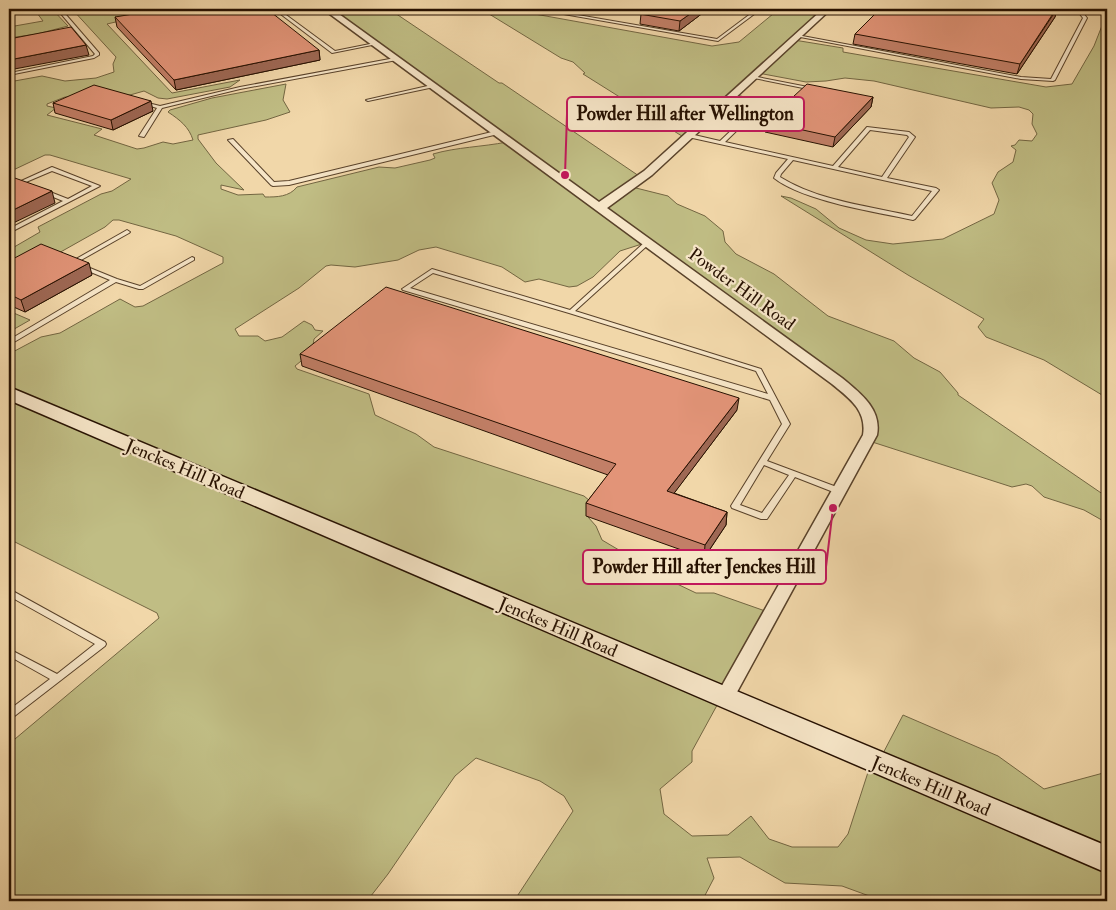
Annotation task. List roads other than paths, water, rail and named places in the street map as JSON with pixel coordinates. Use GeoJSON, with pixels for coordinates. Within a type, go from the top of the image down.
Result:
{"type":"FeatureCollection","features":[{"type":"Feature","properties":{"kind":"main road","name":"Jenckes Hill Road"},"geometry":{"type":"LineString","coordinates":[[9,394],[1107,860]]}},
{"type":"Feature","properties":{"kind":"street","name":"Powder Hill Road"},"geometry":{"type":"LineString","coordinates":[[327,9],[838,381],[866,409],[871,417],[873,426],[839,491],[724,698]]}},
{"type":"Feature","properties":{"kind":"street"},"geometry":{"type":"LineString","coordinates":[[599,208],[648,173],[827,9]]}},
{"type":"Feature","properties":{"kind":"lane"},"geometry":{"type":"LineString","coordinates":[[9,10],[15,9]]}},
{"type":"Feature","properties":{"kind":"lane"},"geometry":{"type":"LineString","coordinates":[[10,74],[94,57],[97,54],[59,9]]}},
{"type":"Feature","properties":{"kind":"lane"},"geometry":{"type":"LineString","coordinates":[[276,9],[334,52],[375,44]]}},
{"type":"Feature","properties":{"kind":"lane"},"geometry":{"type":"LineString","coordinates":[[536,9],[718,40],[759,9]]}},
{"type":"Feature","properties":{"kind":"lane"},"geometry":{"type":"LineString","coordinates":[[797,36],[1021,78],[1053,80],[1085,18],[1078,9]]}},
{"type":"Feature","properties":{"kind":"lane"},"geometry":{"type":"LineString","coordinates":[[133,99],[160,107],[240,88],[395,59]]}},
{"type":"Feature","properties":{"kind":"lane"},"geometry":{"type":"LineString","coordinates":[[754,77],[822,91]]}},
{"type":"Feature","properties":{"kind":"lane"},"geometry":{"type":"LineString","coordinates":[[368,100],[432,86]]}},
{"type":"Feature","properties":{"kind":"lane"},"geometry":{"type":"LineString","coordinates":[[721,143],[760,106],[756,101],[734,96]]}},
{"type":"Feature","properties":{"kind":"lane"},"geometry":{"type":"LineString","coordinates":[[142,136],[160,107]]}},
{"type":"Feature","properties":{"kind":"lane"},"geometry":{"type":"LineString","coordinates":[[834,168],[869,128],[909,134],[912,137],[883,179]]}},
{"type":"Feature","properties":{"kind":"lane"},"geometry":{"type":"LineString","coordinates":[[231,140],[273,184],[289,183],[496,133]]}},
{"type":"Feature","properties":{"kind":"lane"},"geometry":{"type":"LineString","coordinates":[[690,136],[936,190],[913,218],[824,197],[788,184],[778,178],[778,174],[791,159]]}},
{"type":"Feature","properties":{"kind":"lane"},"geometry":{"type":"LineString","coordinates":[[9,231],[97,186],[52,169],[22,182],[31,186]]}},
{"type":"Feature","properties":{"kind":"lane"},"geometry":{"type":"LineString","coordinates":[[40,190],[68,201]]}},
{"type":"Feature","properties":{"kind":"lane"},"geometry":{"type":"LineString","coordinates":[[128,232],[71,262],[140,288],[192,258]]}},
{"type":"Feature","properties":{"kind":"lane"},"geometry":{"type":"LineString","coordinates":[[571,312],[647,243]]}},
{"type":"Feature","properties":{"kind":"lane"},"geometry":{"type":"LineString","coordinates":[[772,398],[405,289],[432,271],[759,370],[786,424],[735,506],[764,517],[793,474]]}},
{"type":"Feature","properties":{"kind":"lane"},"geometry":{"type":"LineString","coordinates":[[9,343],[115,280]]}},
{"type":"Feature","properties":{"kind":"lane"},"geometry":{"type":"LineString","coordinates":[[762,462],[839,491]]}},
{"type":"Feature","properties":{"kind":"lane"},"geometry":{"type":"LineString","coordinates":[[9,592],[102,644],[9,715]]}},
{"type":"Feature","properties":{"kind":"lane"},"geometry":{"type":"LineString","coordinates":[[9,652],[57,678]]}},
{"type":"Feature","properties":{"kind":"place","name":"Powder Hill after Wellington"},"geometry":{"type":"Point","coordinates":[565,175]}},
{"type":"Feature","properties":{"kind":"place","name":"Powder Hill after Jenckes Hill"},"geometry":{"type":"Point","coordinates":[833,508]}}]}
